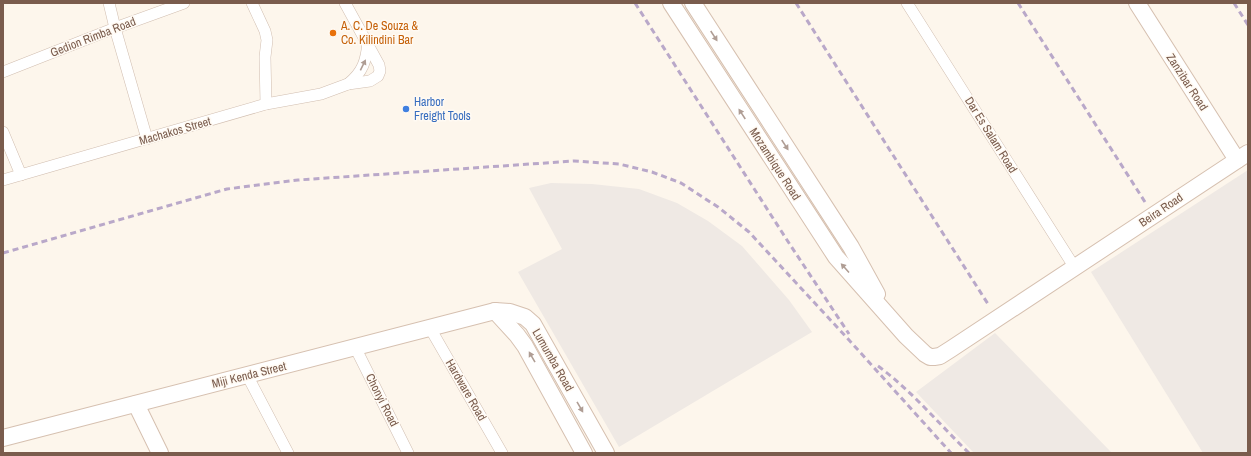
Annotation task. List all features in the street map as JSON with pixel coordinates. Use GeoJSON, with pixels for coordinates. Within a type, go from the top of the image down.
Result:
{"type":"FeatureCollection","features":[{"type":"Feature","properties":{"kind":"street"},"geometry":{"type":"LineString","coordinates":[[109,3],[147,139]]}},
{"type":"Feature","properties":{"kind":"street","name":"Gedion Rimba Road"},"geometry":{"type":"LineString","coordinates":[[3,72],[115,28],[184,3]]}},
{"type":"Feature","properties":{"kind":"street"},"geometry":{"type":"LineString","coordinates":[[252,3],[265,31],[267,40],[265,57],[266,104]]}},
{"type":"Feature","properties":{"kind":"street"},"geometry":{"type":"LineString","coordinates":[[345,3],[368,42],[366,60],[359,73],[348,84]]}},
{"type":"Feature","properties":{"kind":"street","name":"Mozambique Road"},"geometry":{"type":"LineString","coordinates":[[671,3],[836,257],[890,318],[925,354],[930,357],[940,356],[1075,268]]}},
{"type":"Feature","properties":{"kind":"street","name":"Mozambique Road"},"geometry":{"type":"LineString","coordinates":[[693,3],[852,247],[890,318]]}},
{"type":"Feature","properties":{"kind":"street","name":"Dar Es Salam Road"},"geometry":{"type":"LineString","coordinates":[[907,3],[1075,268]]}},
{"type":"Feature","properties":{"kind":"street","name":"Zanzibar Road"},"geometry":{"type":"LineString","coordinates":[[1137,3],[1242,157]]}},
{"type":"Feature","properties":{"kind":"street","name":"Machakos Street"},"geometry":{"type":"LineString","coordinates":[[3,180],[266,104],[321,94],[348,84],[370,81],[376,78],[380,73],[379,65],[368,42]]}},
{"type":"Feature","properties":{"kind":"street"},"geometry":{"type":"LineString","coordinates":[[3,132],[21,175]]}},
{"type":"Feature","properties":{"kind":"street","name":"Beira Road"},"geometry":{"type":"LineString","coordinates":[[1075,268],[1242,157]]}},
{"type":"Feature","properties":{"kind":"street","name":"Miji Kenda Street"},"geometry":{"type":"LineString","coordinates":[[3,438],[495,311]]}},
{"type":"Feature","properties":{"kind":"street","name":"Lumumba Road"},"geometry":{"type":"LineString","coordinates":[[495,311],[510,312],[525,317],[533,324],[606,453]]}},
{"type":"Feature","properties":{"kind":"street","name":"Lumumba Road"},"geometry":{"type":"LineString","coordinates":[[495,311],[517,335],[544,378],[584,453]]}},
{"type":"Feature","properties":{"kind":"street","name":"Hardware Road"},"geometry":{"type":"LineString","coordinates":[[430,328],[502,453]]}},
{"type":"Feature","properties":{"kind":"street","name":"Chonyi Road"},"geometry":{"type":"LineString","coordinates":[[356,347],[408,453]]}},
{"type":"Feature","properties":{"kind":"street"},"geometry":{"type":"LineString","coordinates":[[544,378],[559,370]]}},
{"type":"Feature","properties":{"kind":"street"},"geometry":{"type":"LineString","coordinates":[[247,375],[288,453]]}},
{"type":"Feature","properties":{"kind":"street"},"geometry":{"type":"LineString","coordinates":[[136,404],[160,453]]}},
{"type":"Feature","properties":{"kind":"shaded area"},"geometry":{"type":"Polygon","coordinates":[[[1248,170],[1248,453],[1203,453],[1091,272],[1248,170]]]}},
{"type":"Feature","properties":{"kind":"shaded area"},"geometry":{"type":"Polygon","coordinates":[[[551,183],[592,184],[639,189],[677,203],[708,221],[742,246],[789,300],[812,332],[619,447],[518,272],[562,249],[529,188],[551,183]]]}},
{"type":"Feature","properties":{"kind":"shaded area"},"geometry":{"type":"Polygon","coordinates":[[[995,333],[1112,453],[974,453],[916,392],[995,333]]]}},
{"type":"Feature","properties":{"kind":"railway"},"geometry":{"type":"LineString","coordinates":[[635,3],[849,334]]}},
{"type":"Feature","properties":{"kind":"railway"},"geometry":{"type":"LineString","coordinates":[[796,3],[988,304]]}},
{"type":"Feature","properties":{"kind":"railway"},"geometry":{"type":"LineString","coordinates":[[1018,3],[1145,202]]}},
{"type":"Feature","properties":{"kind":"railway"},"geometry":{"type":"LineString","coordinates":[[1234,3],[1248,25]]}},
{"type":"Feature","properties":{"kind":"railway"},"geometry":{"type":"LineString","coordinates":[[3,253],[227,189],[298,180],[574,161],[619,164],[652,172],[681,183],[718,207],[749,232],[951,453]]}},
{"type":"Feature","properties":{"kind":"railway"},"geometry":{"type":"LineString","coordinates":[[878,366],[914,397],[969,453]]}},
{"type":"Feature","properties":{"kind":"place","name":"A. C. De Souza & Co. Kilindini Bar"},"geometry":{"type":"Point","coordinates":[333,33]}},
{"type":"Feature","properties":{"kind":"place","name":"Harbor Freight Tools"},"geometry":{"type":"Point","coordinates":[406,109]}}]}
